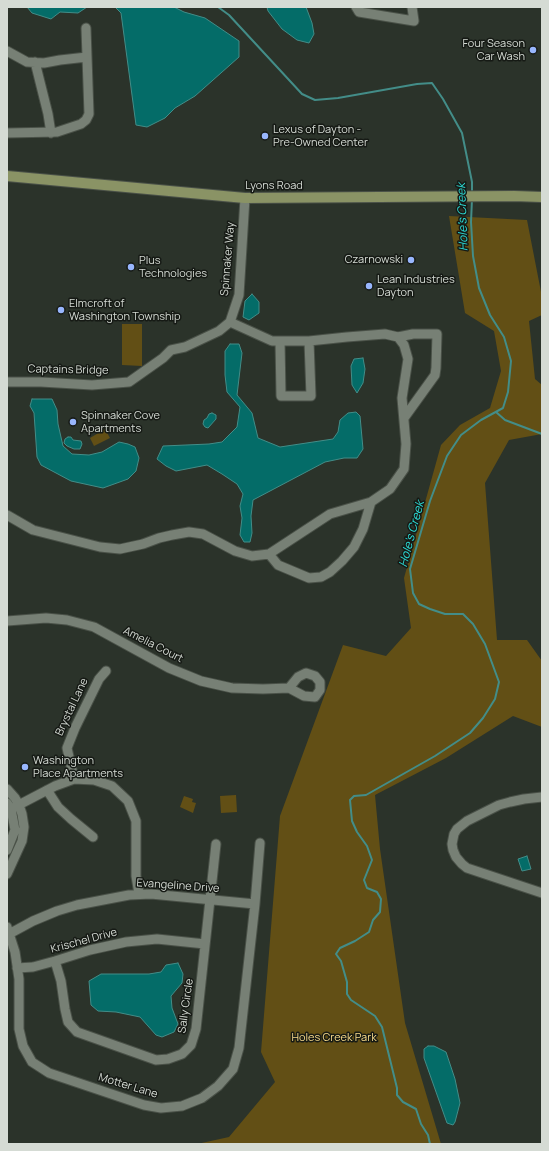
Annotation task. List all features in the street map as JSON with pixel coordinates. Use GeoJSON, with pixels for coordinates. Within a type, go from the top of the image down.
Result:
{"type":"FeatureCollection","features":[{"type":"Feature","properties":{"kind":"main road","name":"Lyons Road"},"geometry":{"type":"LineString","coordinates":[[7,176],[245,198],[542,197]]}},
{"type":"Feature","properties":{"kind":"street"},"geometry":{"type":"LineString","coordinates":[[356,7],[359,12],[414,21],[412,7]]}},
{"type":"Feature","properties":{"kind":"street"},"geometry":{"type":"LineString","coordinates":[[7,133],[51,133],[68,130],[86,120],[89,114],[86,28]]}},
{"type":"Feature","properties":{"kind":"street"},"geometry":{"type":"LineString","coordinates":[[7,51],[27,62],[44,63],[87,57]]}},
{"type":"Feature","properties":{"kind":"street"},"geometry":{"type":"LineString","coordinates":[[34,62],[48,114],[51,133]]}},
{"type":"Feature","properties":{"kind":"street","name":"Spinnaker Way"},"geometry":{"type":"LineString","coordinates":[[230,322],[239,295],[245,198]]}},
{"type":"Feature","properties":{"kind":"street"},"geometry":{"type":"LineString","coordinates":[[230,322],[272,341],[309,341],[385,334],[398,337],[412,334],[437,334],[436,368],[434,375],[404,418]]}},
{"type":"Feature","properties":{"kind":"street","name":"Captains Bridge"},"geometry":{"type":"LineString","coordinates":[[7,382],[92,385],[128,382],[163,358],[171,350],[185,347],[206,338],[219,331],[230,322]]}},
{"type":"Feature","properties":{"kind":"street"},"geometry":{"type":"LineString","coordinates":[[7,515],[33,530],[100,548],[120,549],[143,544],[159,538],[189,532],[203,534],[234,551],[252,556],[269,554],[330,514],[371,502],[390,489],[404,469],[406,444],[402,398],[408,359],[404,345],[398,337]]}},
{"type":"Feature","properties":{"kind":"street"},"geometry":{"type":"LineString","coordinates":[[280,341],[281,396],[311,396],[309,341]]}},
{"type":"Feature","properties":{"kind":"street"},"geometry":{"type":"LineString","coordinates":[[269,554],[278,565],[309,578],[321,577],[330,572],[354,547],[363,529],[371,502]]}},
{"type":"Feature","properties":{"kind":"street","name":"Amelia Court"},"geometry":{"type":"LineString","coordinates":[[7,621],[46,618],[67,620],[94,627],[168,668],[201,681],[232,688],[289,688]]}},
{"type":"Feature","properties":{"kind":"street","name":"Brystal Lane"},"geometry":{"type":"LineString","coordinates":[[74,779],[67,748],[73,732],[99,679],[106,671]]}},
{"type":"Feature","properties":{"kind":"street"},"geometry":{"type":"LineString","coordinates":[[12,806],[64,782],[74,779],[94,780],[112,786],[128,801],[136,821],[136,876],[139,894]]}},
{"type":"Feature","properties":{"kind":"street"},"geometry":{"type":"LineString","coordinates":[[7,789],[15,798],[12,806],[15,830],[7,850]]}},
{"type":"Feature","properties":{"kind":"street"},"geometry":{"type":"LineString","coordinates":[[47,790],[58,807],[71,820],[93,837]]}},
{"type":"Feature","properties":{"kind":"street"},"geometry":{"type":"LineString","coordinates":[[542,797],[524,798],[499,805],[468,821],[457,829],[454,834],[452,844],[456,857],[467,868],[542,893]]}},
{"type":"Feature","properties":{"kind":"street"},"geometry":{"type":"LineString","coordinates":[[7,874],[22,841],[24,827],[22,814],[12,806]]}},
{"type":"Feature","properties":{"kind":"street","name":"Motter Lane"},"geometry":{"type":"LineString","coordinates":[[8,930],[15,952],[19,979],[20,1028],[23,1046],[32,1062],[49,1073],[144,1105],[161,1108],[182,1106],[202,1098],[218,1086],[233,1069],[239,1048],[255,904],[260,843]]}},
{"type":"Feature","properties":{"kind":"street","name":"Sally Circle"},"geometry":{"type":"LineString","coordinates":[[55,962],[61,980],[64,1009],[68,1022],[77,1032],[156,1060],[168,1059],[182,1054],[191,1046],[196,1029],[216,844]]}},
{"type":"Feature","properties":{"kind":"street","name":"Evangeline Drive"},"geometry":{"type":"LineString","coordinates":[[8,930],[77,905],[139,894],[255,904]]}},
{"type":"Feature","properties":{"kind":"street","name":"Krischel Drive"},"geometry":{"type":"LineString","coordinates":[[17,968],[33,967],[55,962],[90,950],[126,942],[157,939],[206,944]]}},
{"type":"Feature","properties":{"kind":"green space","name":"Holes Creek Park"},"geometry":{"type":"Polygon","coordinates":[[[449,216],[527,220],[542,297],[542,315],[529,321],[535,379],[542,385],[542,434],[509,440],[485,483],[497,640],[527,640],[542,661],[542,727],[513,716],[446,758],[375,795],[380,849],[405,1023],[441,1144],[197,1144],[229,1137],[275,1082],[261,1052],[280,816],[343,645],[386,656],[411,628],[404,578],[441,445],[460,425],[490,408],[501,371],[494,331],[465,313],[449,216]]]}},
{"type":"Feature","properties":{"kind":"green space"},"geometry":{"type":"Polygon","coordinates":[[[122,324],[142,324],[142,366],[122,365],[122,324]]]}},
{"type":"Feature","properties":{"kind":"green space"},"geometry":{"type":"Polygon","coordinates":[[[105,429],[110,438],[94,446],[90,438],[105,429]]]}},
{"type":"Feature","properties":{"kind":"green space"},"geometry":{"type":"Polygon","coordinates":[[[236,795],[237,812],[221,813],[220,796],[236,795]]]}},
{"type":"Feature","properties":{"kind":"green space"},"geometry":{"type":"Polygon","coordinates":[[[184,796],[193,799],[192,802],[196,803],[193,813],[180,807],[184,796]]]}},
{"type":"Feature","properties":{"kind":"water"},"geometry":{"type":"Polygon","coordinates":[[[27,7],[87,7],[78,13],[60,12],[51,19],[32,13],[27,7]]]}},
{"type":"Feature","properties":{"kind":"water"},"geometry":{"type":"Polygon","coordinates":[[[115,7],[174,7],[184,12],[205,18],[239,41],[239,57],[195,96],[175,108],[165,118],[147,127],[136,125],[121,13],[115,7]]]}},
{"type":"Feature","properties":{"kind":"water"},"geometry":{"type":"Polygon","coordinates":[[[267,7],[306,7],[312,23],[314,34],[309,43],[297,40],[282,29],[268,11],[267,7]]]}},
{"type":"Feature","properties":{"kind":"water"},"geometry":{"type":"Polygon","coordinates":[[[252,294],[259,302],[259,313],[249,320],[243,317],[245,301],[252,294]]]}},
{"type":"Feature","properties":{"kind":"water"},"geometry":{"type":"Polygon","coordinates":[[[230,344],[239,344],[242,353],[237,395],[252,413],[258,438],[280,447],[333,439],[338,432],[340,420],[348,413],[356,412],[360,416],[363,449],[357,458],[344,458],[325,462],[253,500],[251,516],[252,533],[250,542],[244,542],[240,535],[242,518],[240,506],[243,494],[237,484],[207,465],[176,471],[157,459],[163,446],[222,442],[237,427],[240,407],[227,392],[225,375],[225,351],[230,344]]]}},
{"type":"Feature","properties":{"kind":"water"},"geometry":{"type":"Polygon","coordinates":[[[363,358],[365,369],[363,383],[357,393],[352,385],[351,366],[354,359],[363,358]]]}},
{"type":"Feature","properties":{"kind":"water"},"geometry":{"type":"Polygon","coordinates":[[[32,399],[52,399],[57,410],[58,424],[63,446],[72,454],[89,455],[102,452],[119,442],[128,444],[135,447],[139,458],[136,471],[128,479],[103,488],[71,481],[41,465],[37,457],[34,413],[30,406],[32,399]]]}},
{"type":"Feature","properties":{"kind":"water"},"geometry":{"type":"Polygon","coordinates":[[[212,413],[216,415],[216,419],[208,428],[205,427],[203,424],[204,420],[209,414],[212,413]]]}},
{"type":"Feature","properties":{"kind":"water"},"geometry":{"type":"Polygon","coordinates":[[[71,437],[73,440],[81,441],[82,444],[80,449],[74,449],[64,443],[65,439],[71,437]]]}},
{"type":"Feature","properties":{"kind":"water"},"geometry":{"type":"Polygon","coordinates":[[[527,856],[531,869],[522,871],[518,859],[527,856]]]}},
{"type":"Feature","properties":{"kind":"water"},"geometry":{"type":"Polygon","coordinates":[[[178,963],[183,974],[182,983],[171,996],[172,1008],[178,1024],[174,1032],[162,1037],[156,1035],[140,1017],[116,1012],[98,1011],[91,1005],[89,981],[101,974],[149,974],[161,972],[166,965],[178,963]]]}},
{"type":"Feature","properties":{"kind":"water"},"geometry":{"type":"Polygon","coordinates":[[[428,1046],[434,1046],[446,1052],[455,1079],[460,1103],[453,1125],[447,1123],[424,1058],[424,1049],[428,1046]]]}},
{"type":"Feature","properties":{"kind":"waterway","name":"Hole's Creek"},"geometry":{"type":"LineString","coordinates":[[218,7],[229,15],[302,94],[315,100],[338,98],[417,84],[432,83],[443,99],[462,133],[472,182],[472,192]]}},
{"type":"Feature","properties":{"kind":"waterway","name":"Hole's Creek"},"geometry":{"type":"LineString","coordinates":[[430,1144],[428,1135],[421,1124],[416,1109],[403,1102],[397,1095],[397,1088],[382,1027],[375,1016],[351,1000],[347,994],[347,982],[341,961],[336,954],[340,948],[369,932],[373,920],[380,912],[381,899],[377,892],[367,888],[364,880],[372,860],[367,846],[357,832],[352,821],[350,800],[354,796],[366,795],[435,756],[470,733],[483,718],[495,699],[499,682],[485,644],[473,624],[463,614],[445,614],[419,604],[413,593],[410,569],[430,501],[447,456],[461,435],[481,420],[503,408],[508,392],[511,361],[504,337],[490,315],[479,288],[473,256],[471,222],[472,199]]}},
{"type":"Feature","properties":{"kind":"waterway"},"geometry":{"type":"LineString","coordinates":[[496,412],[505,420],[542,434]]}},
{"type":"Feature","properties":{"kind":"place","name":"Four Season Car Wash"},"geometry":{"type":"Point","coordinates":[533,50]}},
{"type":"Feature","properties":{"kind":"place","name":"Lexus of Dayton - Pre-Owned Center"},"geometry":{"type":"Point","coordinates":[265,136]}},
{"type":"Feature","properties":{"kind":"place","name":"Czarnowski"},"geometry":{"type":"Point","coordinates":[411,260]}},
{"type":"Feature","properties":{"kind":"place","name":"Plus Technologies"},"geometry":{"type":"Point","coordinates":[131,267]}},
{"type":"Feature","properties":{"kind":"place","name":"Lean Industries Dayton"},"geometry":{"type":"Point","coordinates":[369,286]}},
{"type":"Feature","properties":{"kind":"place","name":"Elmcroft of Washington Township"},"geometry":{"type":"Point","coordinates":[61,310]}},
{"type":"Feature","properties":{"kind":"place","name":"Spinnaker Cove Apartments"},"geometry":{"type":"Point","coordinates":[73,422]}},
{"type":"Feature","properties":{"kind":"place","name":"Washington Place Apartments"},"geometry":{"type":"Point","coordinates":[25,767]}}]}
